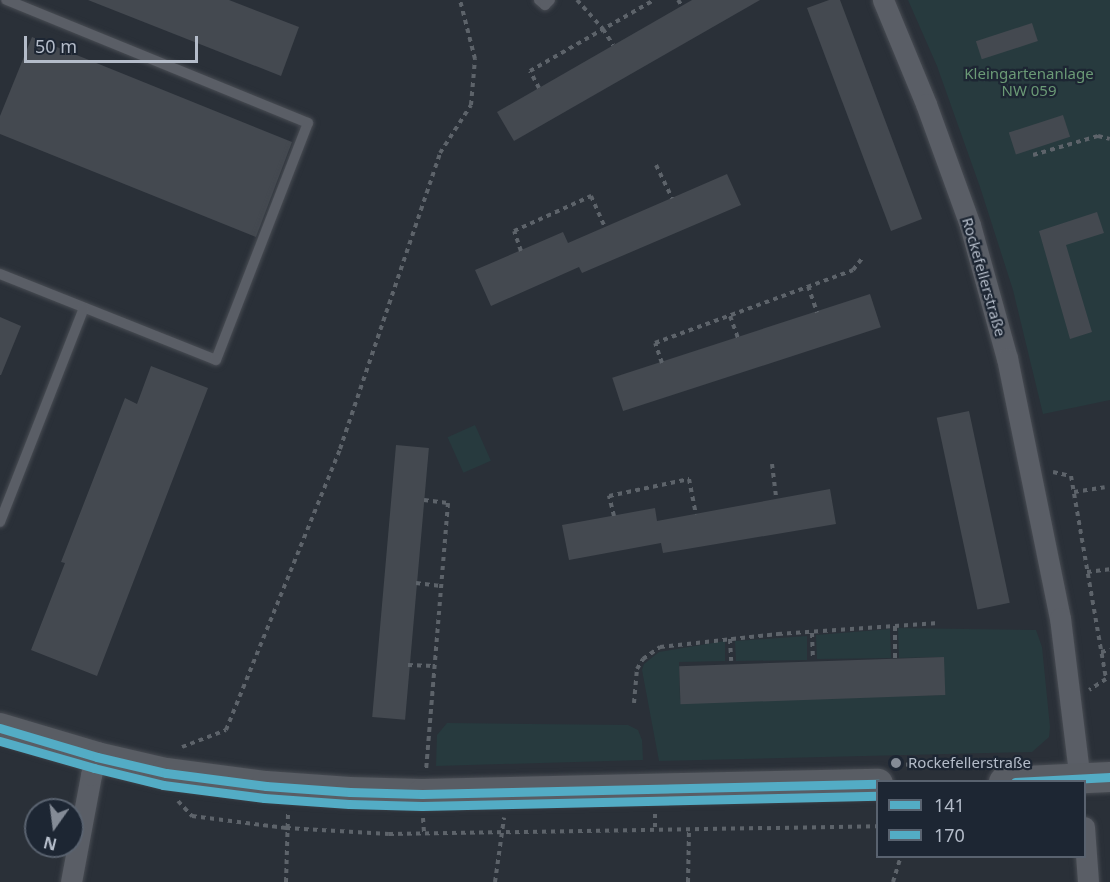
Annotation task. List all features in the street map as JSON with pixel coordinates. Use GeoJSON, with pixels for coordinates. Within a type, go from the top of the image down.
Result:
{"type":"FeatureCollection","features":[{"type":"Feature","properties":{"kind":"main road"},"geometry":{"type":"LineString","coordinates":[[0,728],[97,757],[166,773],[266,786],[350,792],[434,793],[876,784]]}},
{"type":"Feature","properties":{"kind":"main road"},"geometry":{"type":"LineString","coordinates":[[1079,780],[1110,777]]}},
{"type":"Feature","properties":{"kind":"street","name":"Rockefellerstraße"},"geometry":{"type":"LineString","coordinates":[[883,0],[926,104],[970,225],[1006,358],[1060,618],[1079,780]]}},
{"type":"Feature","properties":{"kind":"street"},"geometry":{"type":"LineString","coordinates":[[70,882],[91,775],[97,757]]}},
{"type":"Feature","properties":{"kind":"street"},"geometry":{"type":"LineString","coordinates":[[1086,854],[1088,882]]}},
{"type":"Feature","properties":{"kind":"lane"},"geometry":{"type":"LineString","coordinates":[[0,274],[216,360],[308,123],[6,0]]}},
{"type":"Feature","properties":{"kind":"lane"},"geometry":{"type":"LineString","coordinates":[[539,0],[545,5],[550,0]]}},
{"type":"Feature","properties":{"kind":"lane"},"geometry":{"type":"LineString","coordinates":[[0,522],[84,308]]}},
{"type":"Feature","properties":{"kind":"path"},"geometry":{"type":"LineString","coordinates":[[175,750],[226,730],[340,450],[440,153],[471,105],[475,59],[460,0]]}},
{"type":"Feature","properties":{"kind":"path"},"geometry":{"type":"LineString","coordinates":[[577,0],[603,29],[613,45]]}},
{"type":"Feature","properties":{"kind":"path"},"geometry":{"type":"LineString","coordinates":[[539,88],[530,71],[654,0]]}},
{"type":"Feature","properties":{"kind":"path"},"geometry":{"type":"LineString","coordinates":[[678,0],[682,6]]}},
{"type":"Feature","properties":{"kind":"path"},"geometry":{"type":"LineString","coordinates":[[1033,155],[1098,136],[1110,139]]}},
{"type":"Feature","properties":{"kind":"path"},"geometry":{"type":"LineString","coordinates":[[656,165],[672,198]]}},
{"type":"Feature","properties":{"kind":"path"},"geometry":{"type":"LineString","coordinates":[[521,251],[514,231],[591,196],[604,228]]}},
{"type":"Feature","properties":{"kind":"path"},"geometry":{"type":"LineString","coordinates":[[662,363],[656,343],[853,270],[863,256]]}},
{"type":"Feature","properties":{"kind":"path"},"geometry":{"type":"LineString","coordinates":[[808,286],[817,312]]}},
{"type":"Feature","properties":{"kind":"path"},"geometry":{"type":"LineString","coordinates":[[730,316],[738,338]]}},
{"type":"Feature","properties":{"kind":"path"},"geometry":{"type":"LineString","coordinates":[[772,464],[776,499]]}},
{"type":"Feature","properties":{"kind":"path"},"geometry":{"type":"LineString","coordinates":[[1029,466],[1071,476],[1074,492],[1106,679],[1071,702]]}},
{"type":"Feature","properties":{"kind":"path"},"geometry":{"type":"LineString","coordinates":[[614,516],[609,496],[689,479],[696,514]]}},
{"type":"Feature","properties":{"kind":"path"},"geometry":{"type":"LineString","coordinates":[[1074,492],[1105,487]]}},
{"type":"Feature","properties":{"kind":"path"},"geometry":{"type":"LineString","coordinates":[[424,500],[448,503],[425,776]]}},
{"type":"Feature","properties":{"kind":"path"},"geometry":{"type":"LineString","coordinates":[[1088,572],[1110,569]]}},
{"type":"Feature","properties":{"kind":"path"},"geometry":{"type":"LineString","coordinates":[[416,583],[441,586]]}},
{"type":"Feature","properties":{"kind":"path"},"geometry":{"type":"LineString","coordinates":[[634,703],[637,669],[643,659],[660,647],[730,639],[939,623]]}},
{"type":"Feature","properties":{"kind":"path"},"geometry":{"type":"LineString","coordinates":[[895,626],[896,658]]}},
{"type":"Feature","properties":{"kind":"path"},"geometry":{"type":"LineString","coordinates":[[812,633],[813,659]]}},
{"type":"Feature","properties":{"kind":"path"},"geometry":{"type":"LineString","coordinates":[[730,639],[731,661]]}},
{"type":"Feature","properties":{"kind":"path"},"geometry":{"type":"LineString","coordinates":[[1101,652],[1110,650]]}},
{"type":"Feature","properties":{"kind":"path"},"geometry":{"type":"LineString","coordinates":[[408,664],[434,666]]}},
{"type":"Feature","properties":{"kind":"path"},"geometry":{"type":"LineString","coordinates":[[170,793],[192,816],[286,828],[389,834],[876,825]]}},
{"type":"Feature","properties":{"kind":"path"},"geometry":{"type":"LineString","coordinates":[[286,828],[286,882]]}},
{"type":"Feature","properties":{"kind":"path"},"geometry":{"type":"LineString","coordinates":[[688,882],[689,829]]}},
{"type":"Feature","properties":{"kind":"path"},"geometry":{"type":"LineString","coordinates":[[495,882],[504,831]]}},
{"type":"Feature","properties":{"kind":"path"},"geometry":{"type":"LineString","coordinates":[[892,882],[901,858]]}},
{"type":"Feature","properties":{"kind":"green space","name":"Kleingartenanlage NW 059"},"geometry":{"type":"Polygon","coordinates":[[[908,0],[1110,0],[1110,400],[1043,414],[1013,290],[980,187],[937,66],[908,0]]]}},
{"type":"Feature","properties":{"kind":"green space"},"geometry":{"type":"Polygon","coordinates":[[[475,425],[491,461],[463,473],[448,437],[475,425]]]}},
{"type":"Feature","properties":{"kind":"green space"},"geometry":{"type":"Polygon","coordinates":[[[898,628],[1036,630],[1042,647],[1049,737],[1032,752],[659,761],[642,670],[644,664],[659,652],[725,641],[725,661],[679,662],[680,700],[944,695],[944,657],[899,658],[898,628]]]}},
{"type":"Feature","properties":{"kind":"green space"},"geometry":{"type":"Polygon","coordinates":[[[890,629],[891,658],[817,659],[816,635],[890,629]]]}},
{"type":"Feature","properties":{"kind":"green space"},"geometry":{"type":"Polygon","coordinates":[[[807,636],[807,660],[736,661],[735,641],[807,636]]]}},
{"type":"Feature","properties":{"kind":"green space"},"geometry":{"type":"Polygon","coordinates":[[[447,723],[628,725],[638,730],[642,740],[643,760],[436,766],[437,735],[447,723]]]}},
{"type":"Feature","properties":{"kind":"building"},"geometry":{"type":"Polygon","coordinates":[[[88,0],[229,0],[299,27],[281,76],[88,0]]]}},
{"type":"Feature","properties":{"kind":"building"},"geometry":{"type":"Polygon","coordinates":[[[692,0],[760,0],[514,141],[497,112],[692,0]]]}},
{"type":"Feature","properties":{"kind":"building"},"geometry":{"type":"Polygon","coordinates":[[[829,0],[840,0],[922,219],[891,231],[807,8],[829,0]]]}},
{"type":"Feature","properties":{"kind":"building"},"geometry":{"type":"Polygon","coordinates":[[[1032,23],[1038,41],[982,59],[976,41],[1032,23]]]}},
{"type":"Feature","properties":{"kind":"building"},"geometry":{"type":"Polygon","coordinates":[[[32,37],[292,142],[256,237],[0,134],[0,116],[32,37]]]}},
{"type":"Feature","properties":{"kind":"building"},"geometry":{"type":"Polygon","coordinates":[[[1063,115],[1070,137],[1016,154],[1009,133],[1063,115]]]}},
{"type":"Feature","properties":{"kind":"building"},"geometry":{"type":"Polygon","coordinates":[[[727,174],[741,205],[582,273],[579,267],[491,306],[475,270],[563,232],[568,243],[727,174]]]}},
{"type":"Feature","properties":{"kind":"building"},"geometry":{"type":"Polygon","coordinates":[[[1097,212],[1104,233],[1066,245],[1092,332],[1070,339],[1039,231],[1097,212]]]}},
{"type":"Feature","properties":{"kind":"building"},"geometry":{"type":"Polygon","coordinates":[[[870,294],[881,327],[623,411],[612,378],[870,294]]]}},
{"type":"Feature","properties":{"kind":"building"},"geometry":{"type":"Polygon","coordinates":[[[0,317],[21,326],[1,375],[0,375],[0,317]]]}},
{"type":"Feature","properties":{"kind":"building"},"geometry":{"type":"Polygon","coordinates":[[[151,366],[208,388],[97,676],[31,650],[65,563],[61,562],[125,398],[137,404],[151,366]]]}},
{"type":"Feature","properties":{"kind":"building"},"geometry":{"type":"Polygon","coordinates":[[[969,411],[1010,603],[977,610],[937,418],[969,411]]]}},
{"type":"Feature","properties":{"kind":"building"},"geometry":{"type":"Polygon","coordinates":[[[396,445],[429,448],[405,720],[372,717],[396,445]]]}},
{"type":"Feature","properties":{"kind":"building"},"geometry":{"type":"Polygon","coordinates":[[[830,489],[836,524],[663,553],[661,543],[569,560],[562,525],[655,508],[657,521],[830,489]]]}},
{"type":"Feature","properties":{"kind":"building"},"geometry":{"type":"Polygon","coordinates":[[[944,657],[945,695],[680,704],[679,666],[944,657]]]}},
{"type":"Feature","properties":{"kind":"transit line","name":"141"},"geometry":{"type":"LineString","coordinates":[[0,728],[97,757],[166,773],[266,786],[350,792],[422,794],[876,784]]}},
{"type":"Feature","properties":{"kind":"transit line","name":"170"},"geometry":{"type":"LineString","coordinates":[[0,741],[163,785],[264,798],[349,804],[422,806],[876,796]]}},
{"type":"Feature","properties":{"kind":"transit line","name":"141"},"geometry":{"type":"LineString","coordinates":[[1053,780],[1110,777]]}},
{"type":"Feature","properties":{"kind":"place","name":"Rockefellerstraße"},"geometry":{"type":"Point","coordinates":[896,763]}}]}
